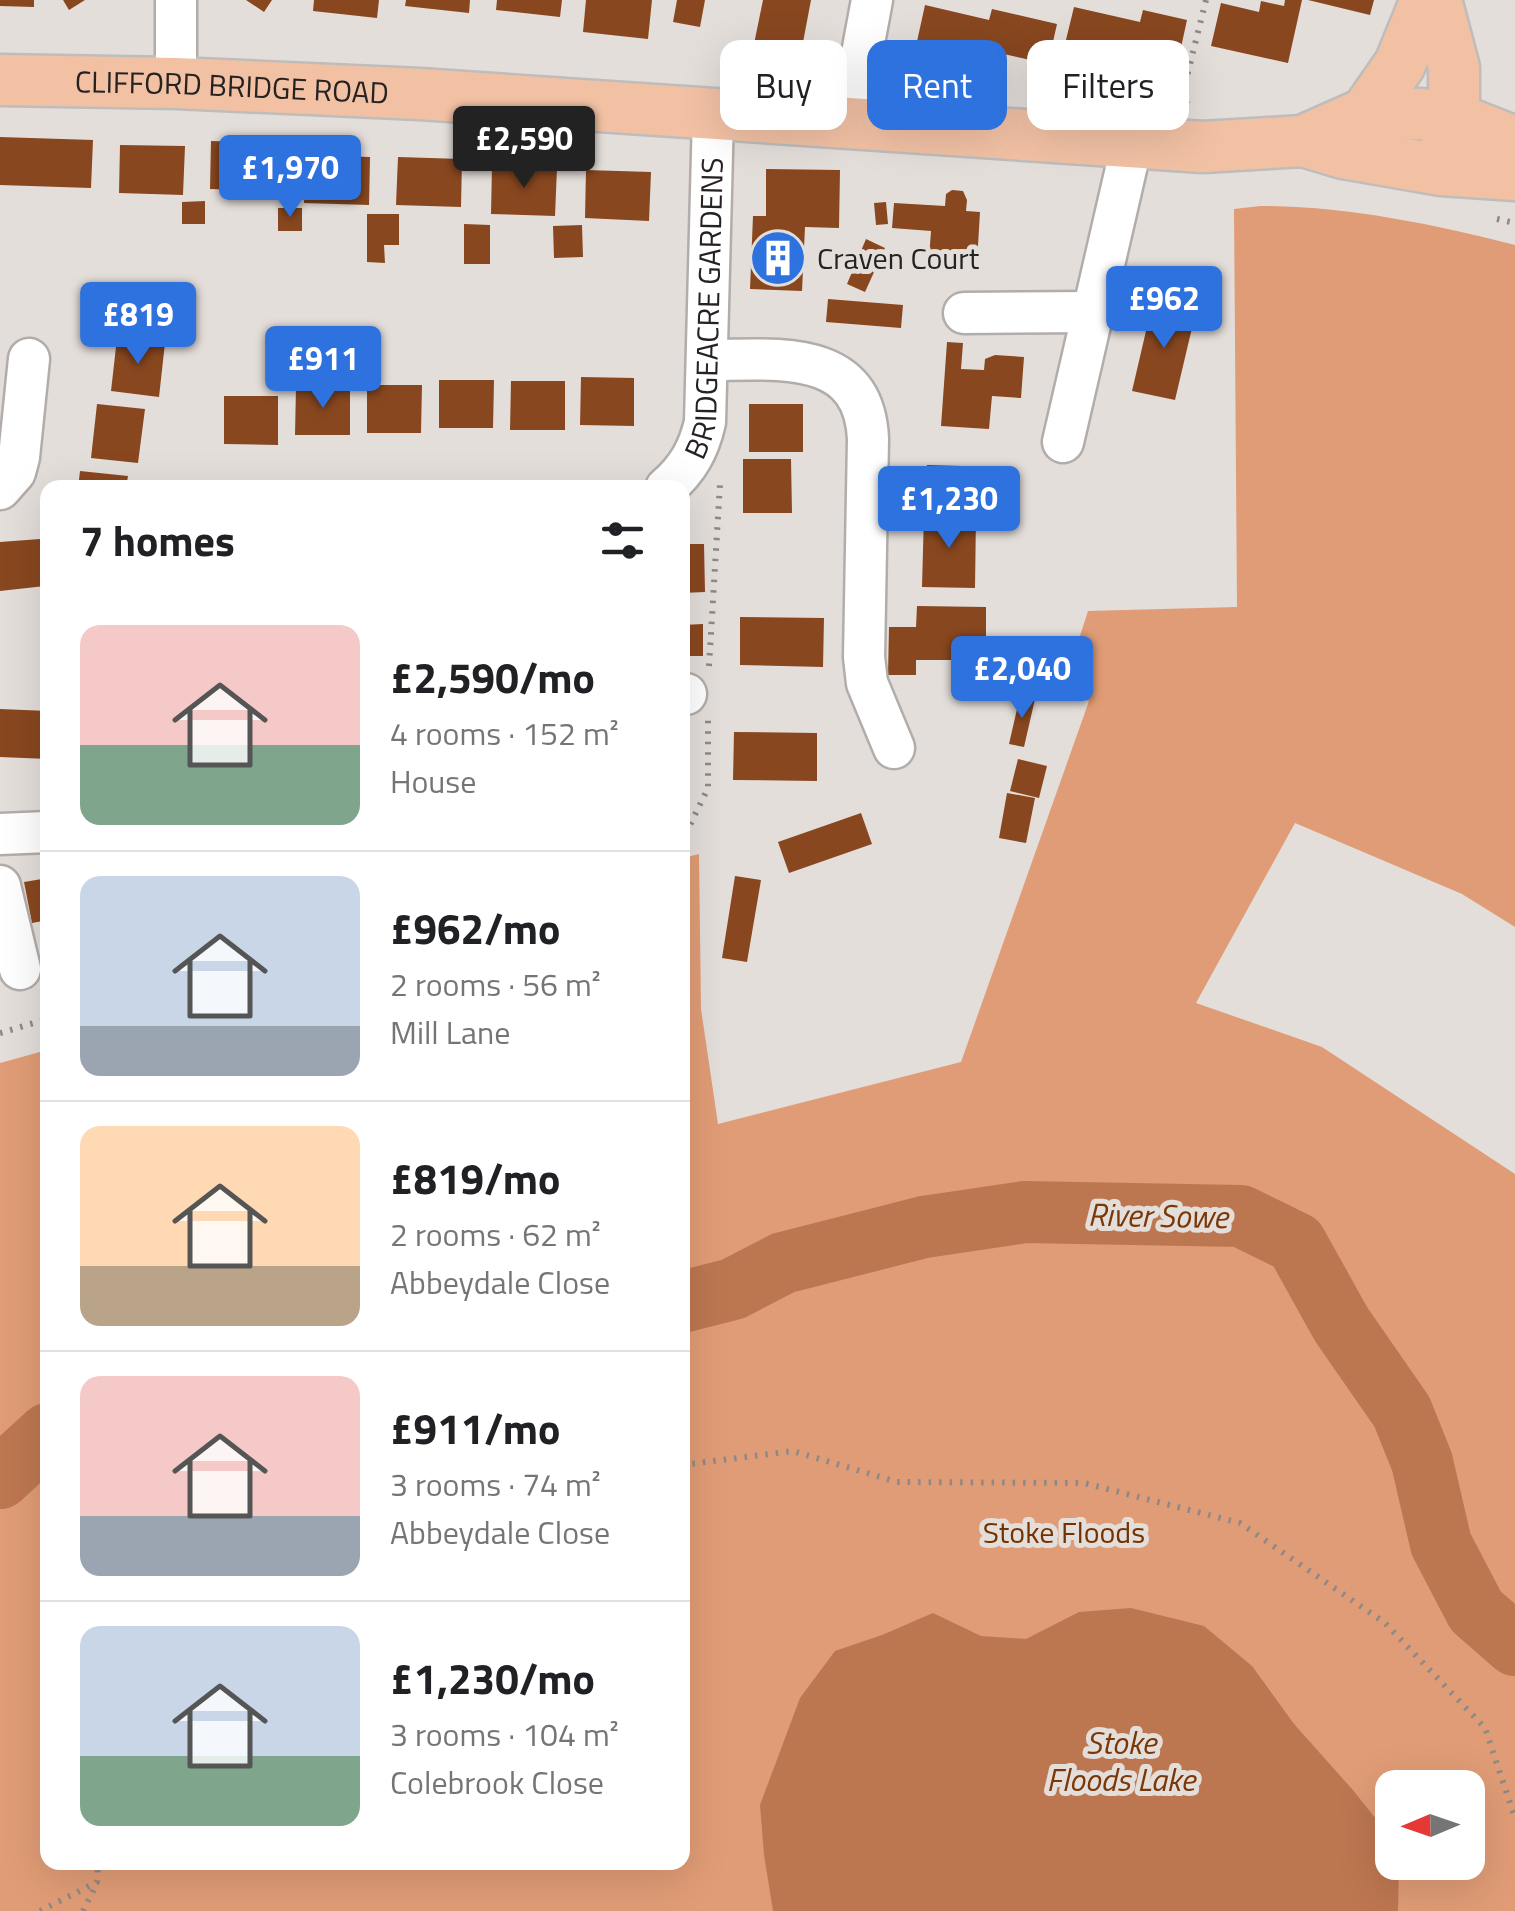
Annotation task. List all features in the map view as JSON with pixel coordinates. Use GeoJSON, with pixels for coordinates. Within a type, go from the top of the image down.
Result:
{"type":"FeatureCollection","features":[{"type":"Feature","properties":{"kind":"main road"},"geometry":{"type":"LineString","coordinates":[[1366,112],[1400,64],[1426,0]]}},
{"type":"Feature","properties":{"kind":"main road"},"geometry":{"type":"LineString","coordinates":[[1436,0],[1454,68],[1454,118],[1440,170]]}},
{"type":"Feature","properties":{"kind":"main road","name":"CLIFFORD BRIDGE ROAD"},"geometry":{"type":"LineString","coordinates":[[0,80],[420,94],[1203,147],[1303,141],[1343,153],[1440,170],[1515,174]]}},
{"type":"Feature","properties":{"kind":"main road","name":"CLIFFORD BRIDGE ROAD"},"geometry":{"type":"LineString","coordinates":[[1303,141],[1366,112],[1454,118],[1515,142]]}},
{"type":"Feature","properties":{"kind":"street"},"geometry":{"type":"LineString","coordinates":[[176,0],[176,83]]}},
{"type":"Feature","properties":{"kind":"street"},"geometry":{"type":"LineString","coordinates":[[854,125],[872,0]]}},
{"type":"Feature","properties":{"kind":"street","name":"BRIDGEACRE GARDENS"},"geometry":{"type":"LineString","coordinates":[[674,480],[689,464],[706,422],[713,114]]}},
{"type":"Feature","properties":{"kind":"street"},"geometry":{"type":"LineString","coordinates":[[1063,442],[1132,143]]}},
{"type":"Feature","properties":{"kind":"street"},"geometry":{"type":"LineString","coordinates":[[964,313],[1093,312]]}},
{"type":"Feature","properties":{"kind":"street"},"geometry":{"type":"LineString","coordinates":[[0,489],[15,472],[20,457],[29,359]]}},
{"type":"Feature","properties":{"kind":"street"},"geometry":{"type":"LineString","coordinates":[[708,360],[811,363],[840,377],[862,403],[868,439],[864,657],[868,683],[894,748]]}},
{"type":"Feature","properties":{"kind":"street"},"geometry":{"type":"LineString","coordinates":[[0,834],[40,832]]}},
{"type":"Feature","properties":{"kind":"street"},"geometry":{"type":"LineString","coordinates":[[0,886],[20,968]]}},
{"type":"Feature","properties":{"kind":"path"},"geometry":{"type":"LineString","coordinates":[[1203,147],[1183,92],[1206,0]]}},
{"type":"Feature","properties":{"kind":"path"},"geometry":{"type":"LineString","coordinates":[[717,523],[720,485]]}},
{"type":"Feature","properties":{"kind":"path"},"geometry":{"type":"LineString","coordinates":[[0,1033],[40,1022]]}},
{"type":"Feature","properties":{"kind":"path"},"geometry":{"type":"LineString","coordinates":[[690,1464],[793,1450],[897,1482],[1084,1483],[1240,1523],[1385,1624],[1485,1728],[1515,1818]]}},
{"type":"Feature","properties":{"kind":"path"},"geometry":{"type":"LineString","coordinates":[[83,1911],[98,1882],[98,1870]]}},
{"type":"Feature","properties":{"kind":"path"},"geometry":{"type":"LineString","coordinates":[[40,1911],[98,1882]]}},
{"type":"Feature","properties":{"kind":"green space","name":"Stoke Floods"},"geometry":{"type":"Polygon","coordinates":[[[1292,207],[1356,213],[1515,245],[1515,927],[1462,894],[1295,823],[1196,1003],[1322,1047],[1515,1174],[1515,1911],[0,1911],[0,1063],[40,1052],[40,1870],[690,1870],[690,856],[699,854],[701,1009],[718,1124],[961,1062],[1089,701],[1062,692],[1088,611],[1237,607],[1234,209],[1292,207]]]}},
{"type":"Feature","properties":{"kind":"water","name":"Stoke Floods Lake"},"geometry":{"type":"Polygon","coordinates":[[[1131,1608],[1204,1626],[1252,1666],[1294,1724],[1375,1818],[1375,1880],[1399,1880],[1398,1911],[773,1911],[760,1805],[800,1698],[835,1651],[933,1613],[981,1636],[1026,1639],[1079,1612],[1131,1608]]]}},
{"type":"Feature","properties":{"kind":"building"},"geometry":{"type":"Polygon","coordinates":[[[0,0],[34,0],[34,7],[0,6],[0,0]]]}},
{"type":"Feature","properties":{"kind":"building"},"geometry":{"type":"Polygon","coordinates":[[[63,0],[85,0],[69,10],[63,0]]]}},
{"type":"Feature","properties":{"kind":"building"},"geometry":{"type":"Polygon","coordinates":[[[246,0],[272,0],[264,12],[246,0]]]}},
{"type":"Feature","properties":{"kind":"building"},"geometry":{"type":"Polygon","coordinates":[[[314,0],[379,0],[377,18],[313,11],[314,0]]]}},
{"type":"Feature","properties":{"kind":"building"},"geometry":{"type":"Polygon","coordinates":[[[406,0],[470,0],[469,13],[405,6],[406,0]]]}},
{"type":"Feature","properties":{"kind":"building"},"geometry":{"type":"Polygon","coordinates":[[[497,0],[562,0],[560,17],[496,10],[497,0]]]}},
{"type":"Feature","properties":{"kind":"building"},"geometry":{"type":"Polygon","coordinates":[[[586,0],[652,0],[648,39],[583,32],[586,0]]]}},
{"type":"Feature","properties":{"kind":"building"},"geometry":{"type":"Polygon","coordinates":[[[677,0],[705,0],[700,27],[673,22],[677,0]]]}},
{"type":"Feature","properties":{"kind":"building"},"geometry":{"type":"Polygon","coordinates":[[[763,0],[811,0],[803,40],[755,40],[763,0]]]}},
{"type":"Feature","properties":{"kind":"building"},"geometry":{"type":"Polygon","coordinates":[[[1285,0],[1302,0],[1288,63],[1211,46],[1221,3],[1259,12],[1261,1],[1284,6],[1285,0]]]}},
{"type":"Feature","properties":{"kind":"building"},"geometry":{"type":"Polygon","coordinates":[[[1308,0],[1374,0],[1370,15],[1308,0]]]}},
{"type":"Feature","properties":{"kind":"building"},"geometry":{"type":"Polygon","coordinates":[[[925,5],[989,20],[992,9],[1057,24],[1053,40],[1027,40],[1027,59],[1007,55],[1007,40],[917,40],[925,5]]]}},
{"type":"Feature","properties":{"kind":"building"},"geometry":{"type":"Polygon","coordinates":[[[1074,7],[1140,22],[1143,10],[1187,20],[1183,40],[1066,40],[1074,7]]]}},
{"type":"Feature","properties":{"kind":"building"},"geometry":{"type":"Polygon","coordinates":[[[0,137],[93,140],[91,188],[0,185],[0,137]]]}},
{"type":"Feature","properties":{"kind":"building"},"geometry":{"type":"Polygon","coordinates":[[[211,141],[276,143],[274,191],[210,189],[211,141]]]}},
{"type":"Feature","properties":{"kind":"building"},"geometry":{"type":"Polygon","coordinates":[[[120,145],[185,146],[183,195],[119,193],[120,145]]]}},
{"type":"Feature","properties":{"kind":"building"},"geometry":{"type":"Polygon","coordinates":[[[306,155],[370,157],[369,205],[304,203],[306,155]]]}},
{"type":"Feature","properties":{"kind":"building"},"geometry":{"type":"Polygon","coordinates":[[[398,157],[462,159],[461,207],[396,205],[398,157]]]}},
{"type":"Feature","properties":{"kind":"building"},"geometry":{"type":"Polygon","coordinates":[[[492,166],[557,168],[555,216],[491,214],[492,166]]]}},
{"type":"Feature","properties":{"kind":"building"},"geometry":{"type":"Polygon","coordinates":[[[766,169],[840,170],[839,228],[805,227],[802,291],[750,289],[753,216],[766,216],[766,169]]]}},
{"type":"Feature","properties":{"kind":"building"},"geometry":{"type":"Polygon","coordinates":[[[586,170],[651,172],[649,221],[585,218],[586,170]]]}},
{"type":"Feature","properties":{"kind":"building"},"geometry":{"type":"Polygon","coordinates":[[[963,191],[966,211],[980,212],[977,262],[929,258],[931,231],[892,228],[894,203],[945,206],[946,194],[963,191]]]}},
{"type":"Feature","properties":{"kind":"building"},"geometry":{"type":"Polygon","coordinates":[[[205,201],[205,224],[182,224],[182,202],[205,201]]]}},
{"type":"Feature","properties":{"kind":"building"},"geometry":{"type":"Polygon","coordinates":[[[886,202],[888,224],[876,225],[874,203],[886,202]]]}},
{"type":"Feature","properties":{"kind":"building"},"geometry":{"type":"Polygon","coordinates":[[[278,208],[302,208],[302,231],[278,231],[278,208]]]}},
{"type":"Feature","properties":{"kind":"building"},"geometry":{"type":"Polygon","coordinates":[[[367,214],[399,214],[399,245],[384,245],[385,263],[367,262],[367,214]]]}},
{"type":"Feature","properties":{"kind":"building"},"geometry":{"type":"Polygon","coordinates":[[[464,224],[490,225],[490,264],[464,264],[464,224]]]}},
{"type":"Feature","properties":{"kind":"building"},"geometry":{"type":"Polygon","coordinates":[[[582,225],[583,257],[554,258],[553,226],[582,225]]]}},
{"type":"Feature","properties":{"kind":"building"},"geometry":{"type":"Polygon","coordinates":[[[866,239],[885,248],[865,292],[847,284],[866,239]]]}},
{"type":"Feature","properties":{"kind":"building"},"geometry":{"type":"Polygon","coordinates":[[[828,299],[903,305],[901,328],[826,322],[828,299]]]}},
{"type":"Feature","properties":{"kind":"building"},"geometry":{"type":"Polygon","coordinates":[[[1153,301],[1196,311],[1175,400],[1132,391],[1153,301]]]}},
{"type":"Feature","properties":{"kind":"building"},"geometry":{"type":"Polygon","coordinates":[[[117,338],[165,343],[159,397],[111,391],[117,338]]]}},
{"type":"Feature","properties":{"kind":"building"},"geometry":{"type":"Polygon","coordinates":[[[947,342],[963,343],[961,369],[984,370],[985,359],[995,355],[1024,357],[1021,398],[992,396],[989,429],[941,426],[947,342]]]}},
{"type":"Feature","properties":{"kind":"building"},"geometry":{"type":"Polygon","coordinates":[[[581,377],[634,378],[634,426],[580,425],[581,377]]]}},
{"type":"Feature","properties":{"kind":"building"},"geometry":{"type":"Polygon","coordinates":[[[439,380],[494,380],[493,428],[439,428],[439,380]]]}},
{"type":"Feature","properties":{"kind":"building"},"geometry":{"type":"Polygon","coordinates":[[[511,381],[565,381],[565,430],[510,430],[511,381]]]}},
{"type":"Feature","properties":{"kind":"building"},"geometry":{"type":"Polygon","coordinates":[[[367,385],[422,385],[421,433],[367,433],[367,385]]]}},
{"type":"Feature","properties":{"kind":"building"},"geometry":{"type":"Polygon","coordinates":[[[296,387],[350,387],[350,435],[295,435],[296,387]]]}},
{"type":"Feature","properties":{"kind":"building"},"geometry":{"type":"Polygon","coordinates":[[[224,396],[278,396],[278,445],[224,444],[224,396]]]}},
{"type":"Feature","properties":{"kind":"building"},"geometry":{"type":"Polygon","coordinates":[[[97,404],[145,409],[138,463],[91,458],[97,404]]]}},
{"type":"Feature","properties":{"kind":"building"},"geometry":{"type":"Polygon","coordinates":[[[749,404],[803,404],[803,452],[749,452],[749,404]]]}},
{"type":"Feature","properties":{"kind":"building"},"geometry":{"type":"Polygon","coordinates":[[[743,459],[791,459],[792,513],[743,513],[743,459]]]}},
{"type":"Feature","properties":{"kind":"building"},"geometry":{"type":"Polygon","coordinates":[[[927,465],[999,467],[997,512],[926,510],[927,465]]]}},
{"type":"Feature","properties":{"kind":"building"},"geometry":{"type":"Polygon","coordinates":[[[80,471],[128,476],[127,480],[79,480],[80,471]]]}},
{"type":"Feature","properties":{"kind":"building"},"geometry":{"type":"Polygon","coordinates":[[[924,513],[976,514],[975,588],[922,587],[924,513]]]}},
{"type":"Feature","properties":{"kind":"building"},"geometry":{"type":"Polygon","coordinates":[[[40,539],[40,587],[0,591],[0,542],[40,539]]]}},
{"type":"Feature","properties":{"kind":"building"},"geometry":{"type":"Polygon","coordinates":[[[690,544],[704,544],[705,592],[690,593],[690,544]]]}},
{"type":"Feature","properties":{"kind":"building"},"geometry":{"type":"Polygon","coordinates":[[[917,606],[986,607],[986,660],[916,660],[916,675],[888,675],[889,627],[916,627],[917,606]]]}},
{"type":"Feature","properties":{"kind":"building"},"geometry":{"type":"Polygon","coordinates":[[[740,617],[824,618],[823,667],[740,665],[740,617]]]}},
{"type":"Feature","properties":{"kind":"building"},"geometry":{"type":"Polygon","coordinates":[[[703,624],[703,656],[690,656],[690,625],[703,624]]]}},
{"type":"Feature","properties":{"kind":"building"},"geometry":{"type":"Polygon","coordinates":[[[1020,696],[1035,699],[1024,747],[1009,744],[1020,696]]]}},
{"type":"Feature","properties":{"kind":"building"},"geometry":{"type":"Polygon","coordinates":[[[0,709],[40,711],[40,759],[0,757],[0,709]]]}},
{"type":"Feature","properties":{"kind":"building"},"geometry":{"type":"Polygon","coordinates":[[[734,732],[817,733],[817,781],[733,780],[734,732]]]}},
{"type":"Feature","properties":{"kind":"building"},"geometry":{"type":"Polygon","coordinates":[[[1018,759],[1047,766],[1039,798],[1010,791],[1018,759]]]}},
{"type":"Feature","properties":{"kind":"building"},"geometry":{"type":"Polygon","coordinates":[[[1007,793],[1035,798],[1026,843],[999,838],[1007,793]]]}},
{"type":"Feature","properties":{"kind":"building"},"geometry":{"type":"Polygon","coordinates":[[[861,813],[872,844],[789,873],[778,842],[861,813]]]}},
{"type":"Feature","properties":{"kind":"building"},"geometry":{"type":"Polygon","coordinates":[[[735,876],[761,880],[747,962],[722,958],[735,876]]]}},
{"type":"Feature","properties":{"kind":"building"},"geometry":{"type":"Polygon","coordinates":[[[40,879],[40,922],[32,923],[24,882],[40,879]]]}},
{"type":"Feature","properties":{"kind":"waterway","name":"River Sowe"},"geometry":{"type":"LineString","coordinates":[[690,1300],[733,1289],[783,1263],[924,1227],[1025,1212],[1241,1216],[1296,1243],[1341,1324],[1402,1412],[1422,1462],[1441,1544],[1476,1611],[1515,1645]]}},
{"type":"Feature","properties":{"kind":"waterway","name":"River Sowe"},"geometry":{"type":"LineString","coordinates":[[0,1478],[40,1441]]}},
{"type":"Feature","properties":{"kind":"place","name":"Craven Court"},"geometry":{"type":"Point","coordinates":[778,258]}}]}
